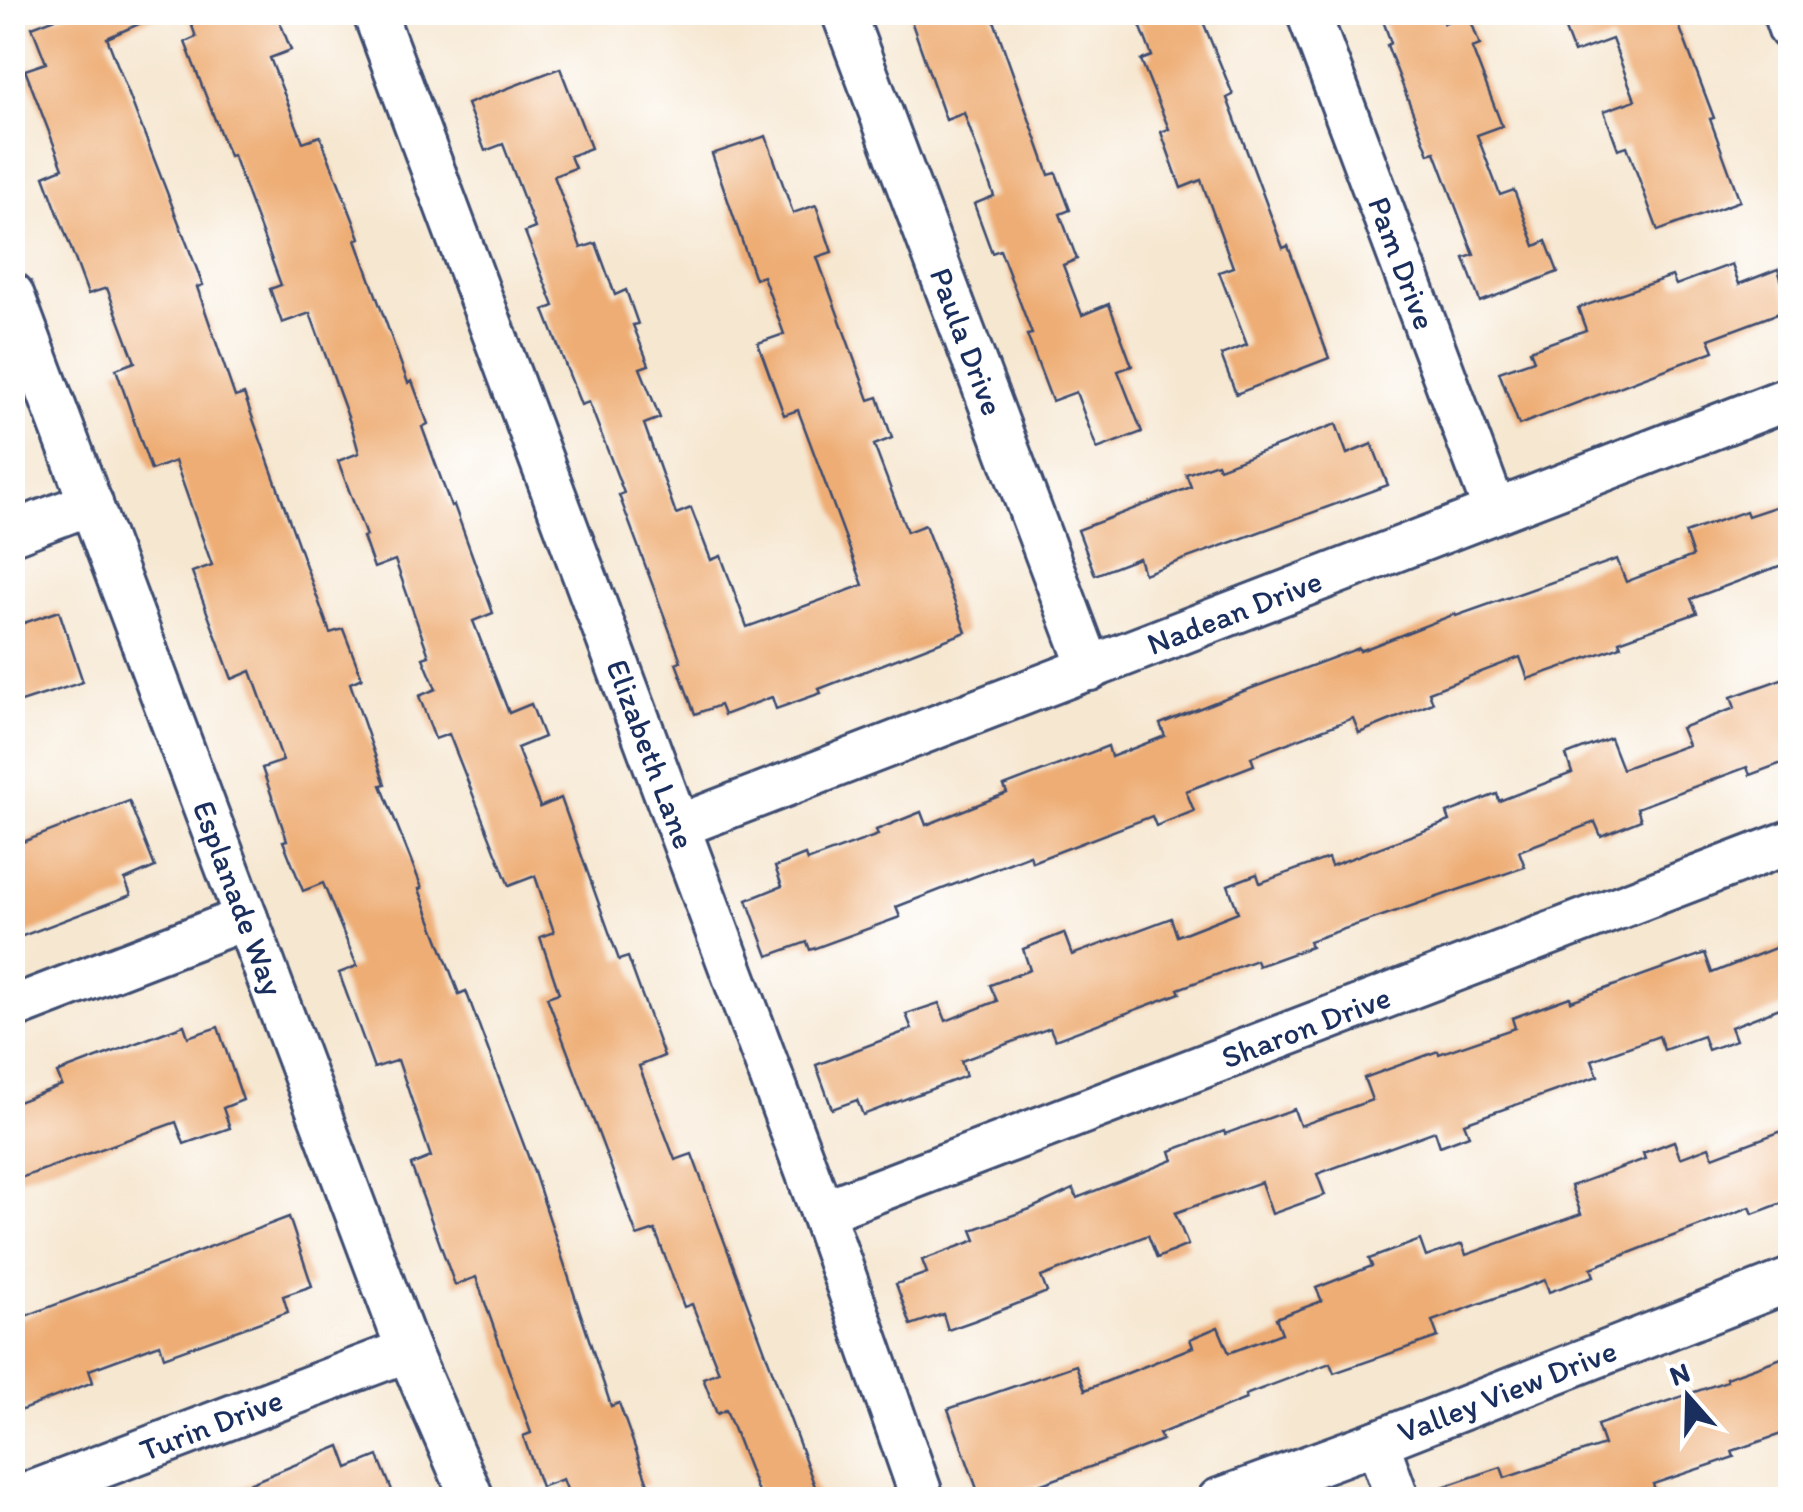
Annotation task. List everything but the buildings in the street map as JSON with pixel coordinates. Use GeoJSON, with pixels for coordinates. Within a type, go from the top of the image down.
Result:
{"type":"FeatureCollection","features":[{"type":"Feature","properties":{"kind":"street","name":"Elizabeth Lane"},"geometry":{"type":"LineString","coordinates":[[374,12],[822,1212],[923,1500]]}},
{"type":"Feature","properties":{"kind":"street","name":"Paula Drive"},"geometry":{"type":"LineString","coordinates":[[843,12],[1090,669]]}},
{"type":"Feature","properties":{"kind":"street","name":"Pam Drive"},"geometry":{"type":"LineString","coordinates":[[1308,12],[1495,510]]}},
{"type":"Feature","properties":{"kind":"street"},"geometry":{"type":"LineString","coordinates":[[1784,12],[1790,29]]}},
{"type":"Feature","properties":{"kind":"street","name":"Esplanade Way"},"geometry":{"type":"LineString","coordinates":[[12,294],[408,1350],[473,1500]]}},
{"type":"Feature","properties":{"kind":"street","name":"Nadean Drive"},"geometry":{"type":"LineString","coordinates":[[679,826],[1790,398]]}},
{"type":"Feature","properties":{"kind":"street"},"geometry":{"type":"LineString","coordinates":[[12,533],[91,504]]}},
{"type":"Feature","properties":{"kind":"street","name":"Sharon Drive"},"geometry":{"type":"LineString","coordinates":[[822,1212],[1790,842]]}},
{"type":"Feature","properties":{"kind":"street"},"geometry":{"type":"LineString","coordinates":[[12,1008],[246,918]]}},
{"type":"Feature","properties":{"kind":"street","name":"Valley View Drive"},"geometry":{"type":"LineString","coordinates":[[1219,1500],[1790,1280]]}},
{"type":"Feature","properties":{"kind":"street","name":"Turin Drive"},"geometry":{"type":"LineString","coordinates":[[13,1500],[408,1350]]}},
{"type":"Feature","properties":{"kind":"street"},"geometry":{"type":"LineString","coordinates":[[1377,1442],[1398,1500]]}}]}
